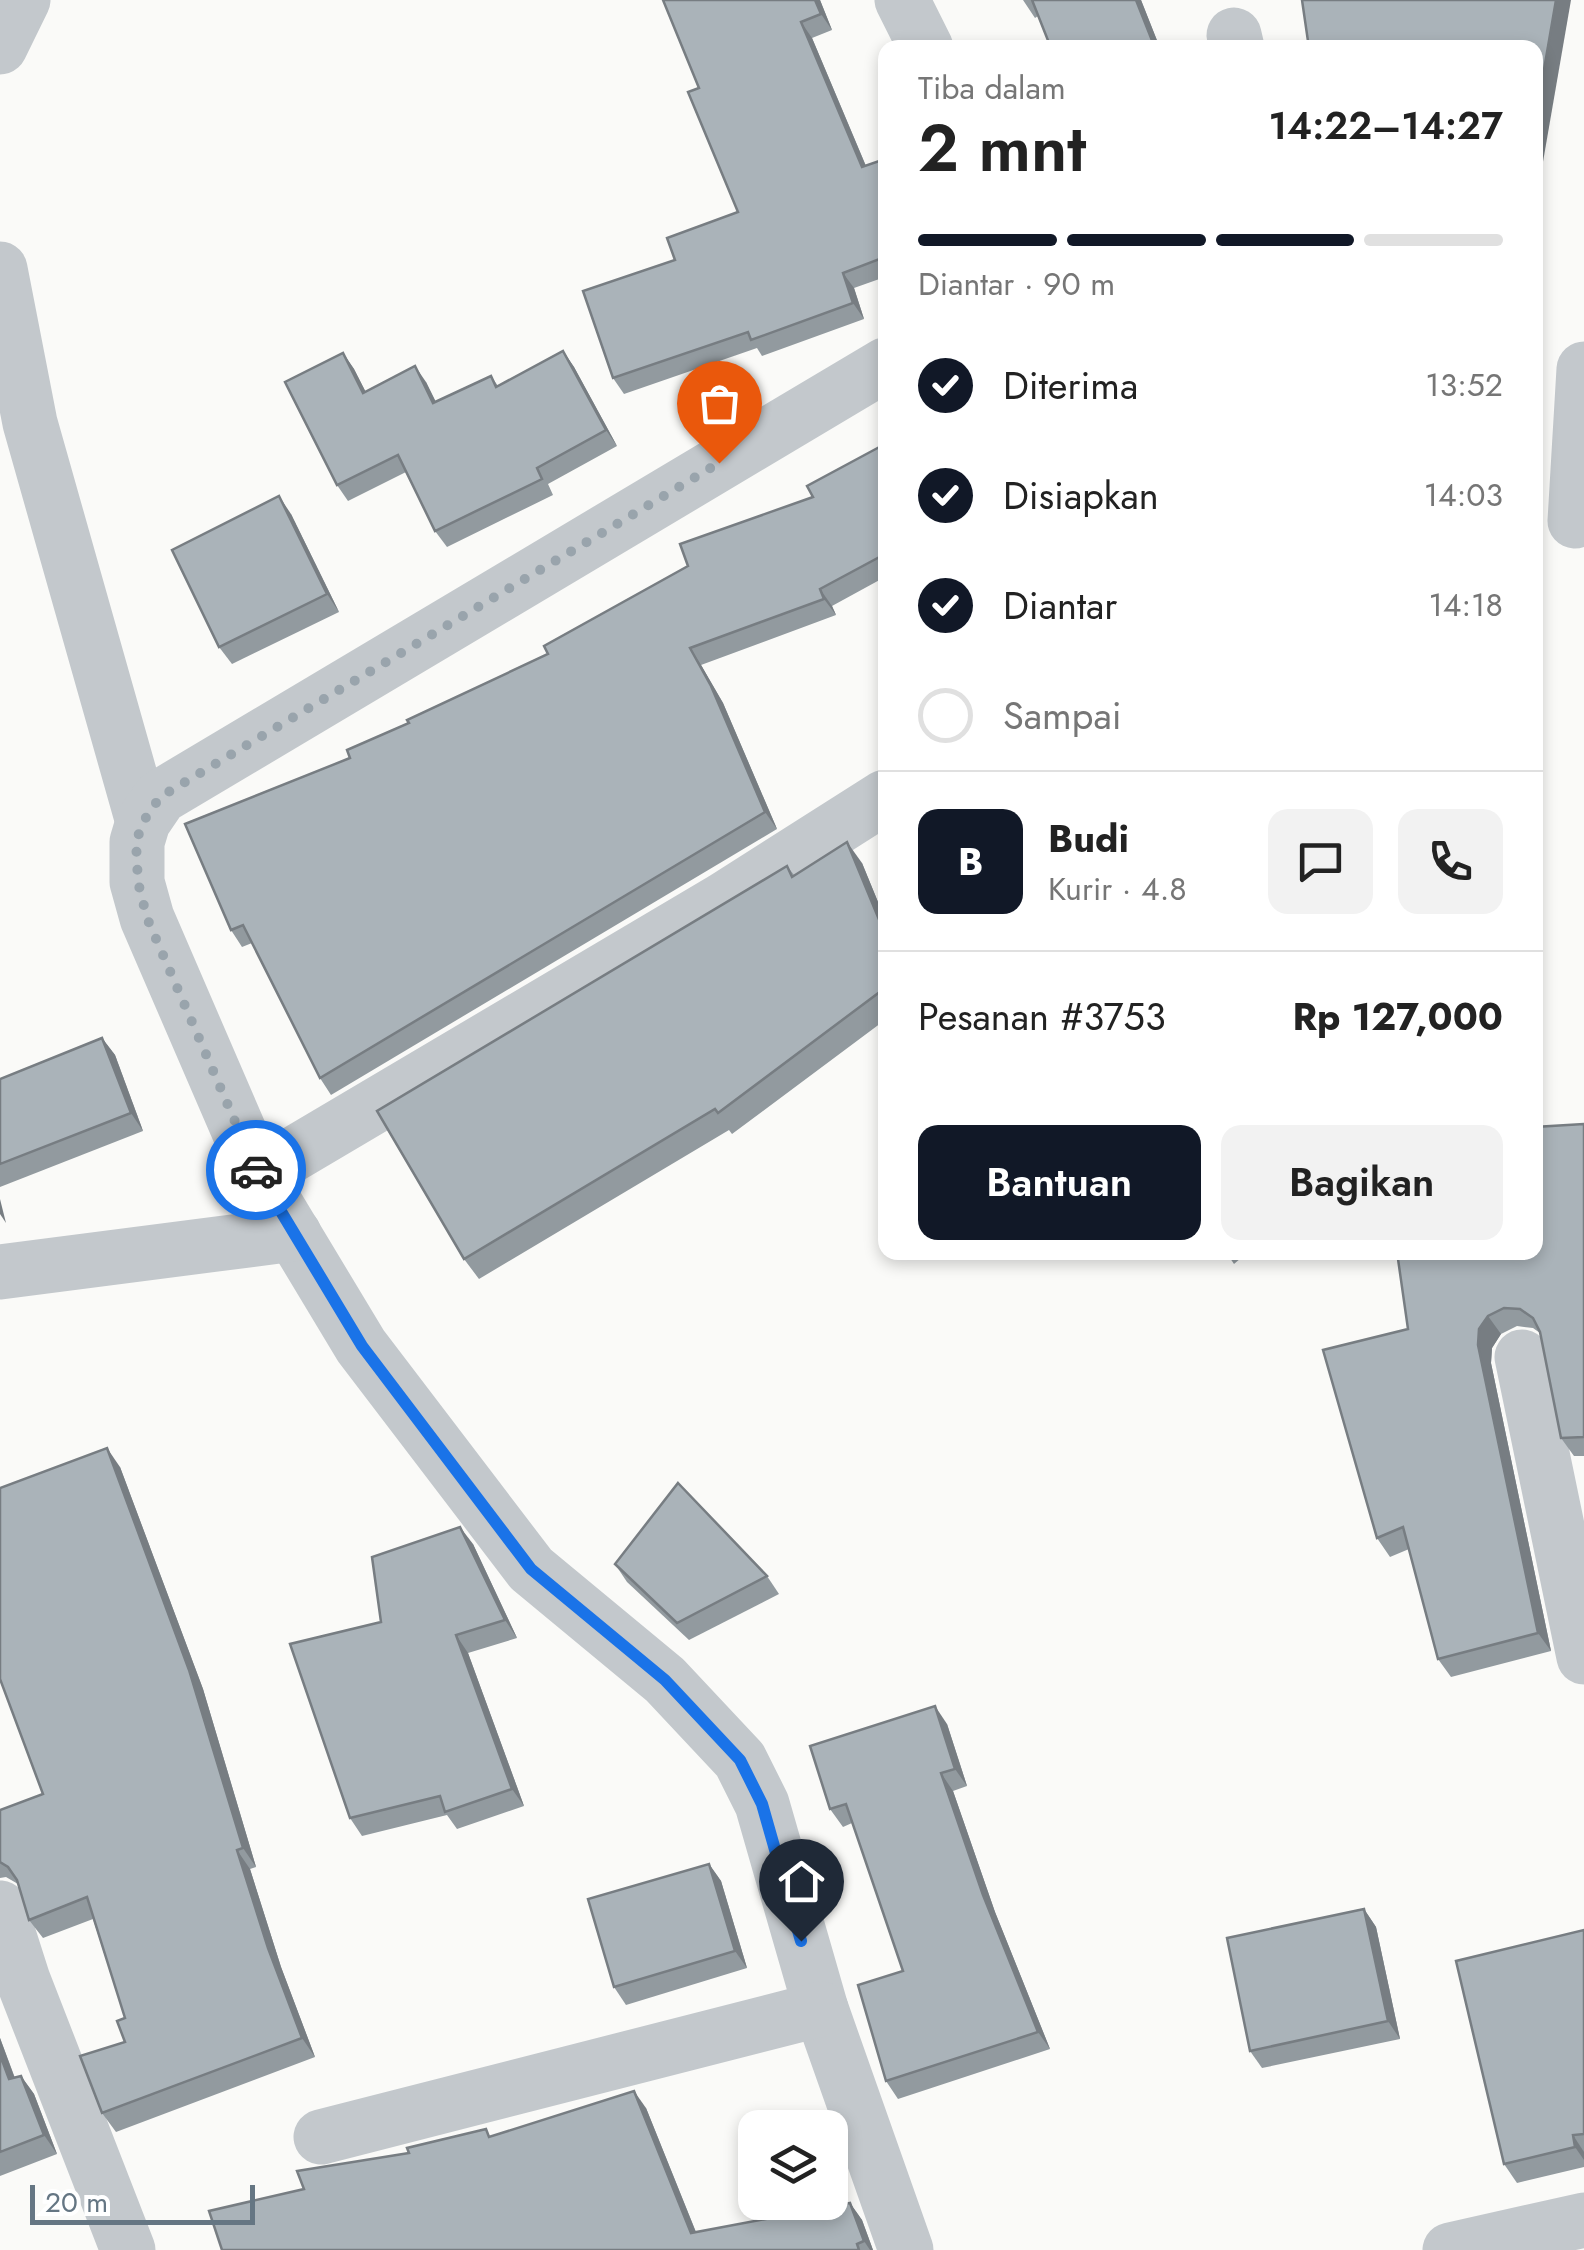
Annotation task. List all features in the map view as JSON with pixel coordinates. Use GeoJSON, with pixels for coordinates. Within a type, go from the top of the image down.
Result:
{"type":"FeatureCollection","features":[{"type":"Feature","properties":{"kind":"street"},"geometry":{"type":"LineString","coordinates":[[0,48],[23,0]]}},
{"type":"Feature","properties":{"kind":"street"},"geometry":{"type":"LineString","coordinates":[[902,0],[922,40]]}},
{"type":"Feature","properties":{"kind":"street"},"geometry":{"type":"LineString","coordinates":[[0,269],[30,422],[143,822]]}},
{"type":"Feature","properties":{"kind":"street"},"geometry":{"type":"LineString","coordinates":[[878,368],[160,797],[143,822],[135,860],[147,918],[258,1176],[362,1346],[531,1569],[665,1680],[740,1760],[762,1804],[821,2008],[906,2250]]}},
{"type":"Feature","properties":{"kind":"street"},"geometry":{"type":"LineString","coordinates":[[1565,520],[1584,369]]}},
{"type":"Feature","properties":{"kind":"street"},"geometry":{"type":"LineString","coordinates":[[258,1176],[722,900],[878,801]]}},
{"type":"Feature","properties":{"kind":"street"},"geometry":{"type":"LineString","coordinates":[[0,1272],[294,1234]]}},
{"type":"Feature","properties":{"kind":"street"},"geometry":{"type":"LineString","coordinates":[[1522,1358],[1584,1657]]}},
{"type":"Feature","properties":{"kind":"street"},"geometry":{"type":"LineString","coordinates":[[0,1908],[23,1980],[128,2250]]}},
{"type":"Feature","properties":{"kind":"street"},"geometry":{"type":"LineString","coordinates":[[321,2138],[821,2008]]}},
{"type":"Feature","properties":{"kind":"street"},"geometry":{"type":"LineString","coordinates":[[1450,2250],[1584,2220]]}},
{"type":"Feature","properties":{"kind":"building"},"geometry":{"type":"Polygon","coordinates":[[[663,0],[815,0],[821,14],[801,22],[862,167],[878,161],[878,260],[843,273],[853,303],[751,340],[748,332],[613,378],[583,291],[675,260],[667,238],[738,212],[688,92],[699,88],[663,0]]]}},
{"type":"Feature","properties":{"kind":"building"},"geometry":{"type":"Polygon","coordinates":[[[1032,0],[1136,0],[1152,40],[1048,40],[1032,0]]]}},
{"type":"Feature","properties":{"kind":"building"},"geometry":{"type":"Polygon","coordinates":[[[1302,0],[1556,0],[1543,76],[1543,40],[1308,40],[1302,0]]]}},
{"type":"Feature","properties":{"kind":"building"},"geometry":{"type":"Polygon","coordinates":[[[563,351],[606,430],[537,468],[542,479],[435,531],[398,455],[337,485],[285,382],[343,353],[363,393],[415,366],[433,403],[491,376],[496,387],[563,351]]]}},
{"type":"Feature","properties":{"kind":"building"},"geometry":{"type":"Polygon","coordinates":[[[878,448],[878,558],[820,589],[824,599],[690,648],[711,686],[765,812],[320,1078],[243,925],[231,930],[185,824],[350,758],[347,750],[548,654],[544,646],[688,566],[680,544],[813,497],[807,486],[878,448]]]}},
{"type":"Feature","properties":{"kind":"building"},"geometry":{"type":"Polygon","coordinates":[[[279,496],[327,594],[219,647],[172,550],[279,496]]]}},
{"type":"Feature","properties":{"kind":"building"},"geometry":{"type":"Polygon","coordinates":[[[847,842],[878,917],[878,993],[718,1113],[715,1109],[464,1259],[377,1111],[787,866],[792,877],[847,842]]]}},
{"type":"Feature","properties":{"kind":"building"},"geometry":{"type":"Polygon","coordinates":[[[102,1038],[131,1113],[0,1164],[0,1079],[102,1038]]]}},
{"type":"Feature","properties":{"kind":"building"},"geometry":{"type":"Polygon","coordinates":[[[1584,1124],[1584,1437],[1561,1438],[1540,1332],[1533,1318],[1520,1309],[1504,1308],[1488,1316],[1479,1329],[1478,1345],[1538,1633],[1438,1659],[1403,1527],[1377,1538],[1323,1350],[1408,1329],[1398,1260],[1543,1260],[1543,1127],[1584,1124]]]}},
{"type":"Feature","properties":{"kind":"building"},"geometry":{"type":"Polygon","coordinates":[[[107,1448],[189,1670],[243,1848],[237,1850],[302,2038],[102,2113],[80,2056],[125,2042],[117,2021],[125,2018],[87,1897],[29,1920],[17,1880],[0,1862],[0,1810],[43,1794],[0,1679],[0,1488],[107,1448]]]}},
{"type":"Feature","properties":{"kind":"building"},"geometry":{"type":"Polygon","coordinates":[[[678,1483],[767,1576],[677,1623],[615,1564],[678,1483]]]}},
{"type":"Feature","properties":{"kind":"building"},"geometry":{"type":"Polygon","coordinates":[[[460,1527],[505,1620],[456,1635],[512,1789],[445,1812],[440,1796],[350,1818],[290,1644],[381,1622],[372,1557],[460,1527]]]}},
{"type":"Feature","properties":{"kind":"building"},"geometry":{"type":"Polygon","coordinates":[[[935,1706],[955,1769],[941,1773],[983,1895],[1038,2032],[886,2081],[858,1985],[903,1971],[846,1804],[830,1809],[810,1746],[935,1706]]]}},
{"type":"Feature","properties":{"kind":"building"},"geometry":{"type":"Polygon","coordinates":[[[709,1864],[735,1951],[614,1987],[588,1899],[709,1864]]]}},
{"type":"Feature","properties":{"kind":"building"},"geometry":{"type":"Polygon","coordinates":[[[1364,1909],[1388,2021],[1250,2051],[1227,1938],[1364,1909]]]}},
{"type":"Feature","properties":{"kind":"building"},"geometry":{"type":"Polygon","coordinates":[[[1584,1930],[1584,2134],[1573,2135],[1575,2147],[1504,2164],[1456,1961],[1584,1930]]]}},
{"type":"Feature","properties":{"kind":"building"},"geometry":{"type":"Polygon","coordinates":[[[0,2055],[9,2079],[21,2076],[44,2135],[0,2152],[0,2055]]]}},
{"type":"Feature","properties":{"kind":"building"},"geometry":{"type":"Polygon","coordinates":[[[634,2091],[691,2233],[760,2220],[848,2220],[850,2203],[864,2241],[857,2244],[859,2250],[222,2250],[209,2211],[304,2189],[297,2171],[409,2153],[407,2148],[486,2129],[489,2137],[634,2091]]]}},
{"type":"Feature","properties":{"kind":"way so far"},"geometry":{"type":"LineString","coordinates":[[256,1170],[147,918],[135,860],[143,822],[160,797],[719,463]]}},
{"type":"Feature","properties":{"kind":"route"},"geometry":{"type":"LineString","coordinates":[[256,1170],[362,1346],[531,1569],[665,1680],[740,1760],[762,1804],[801,1941]]}}]}
